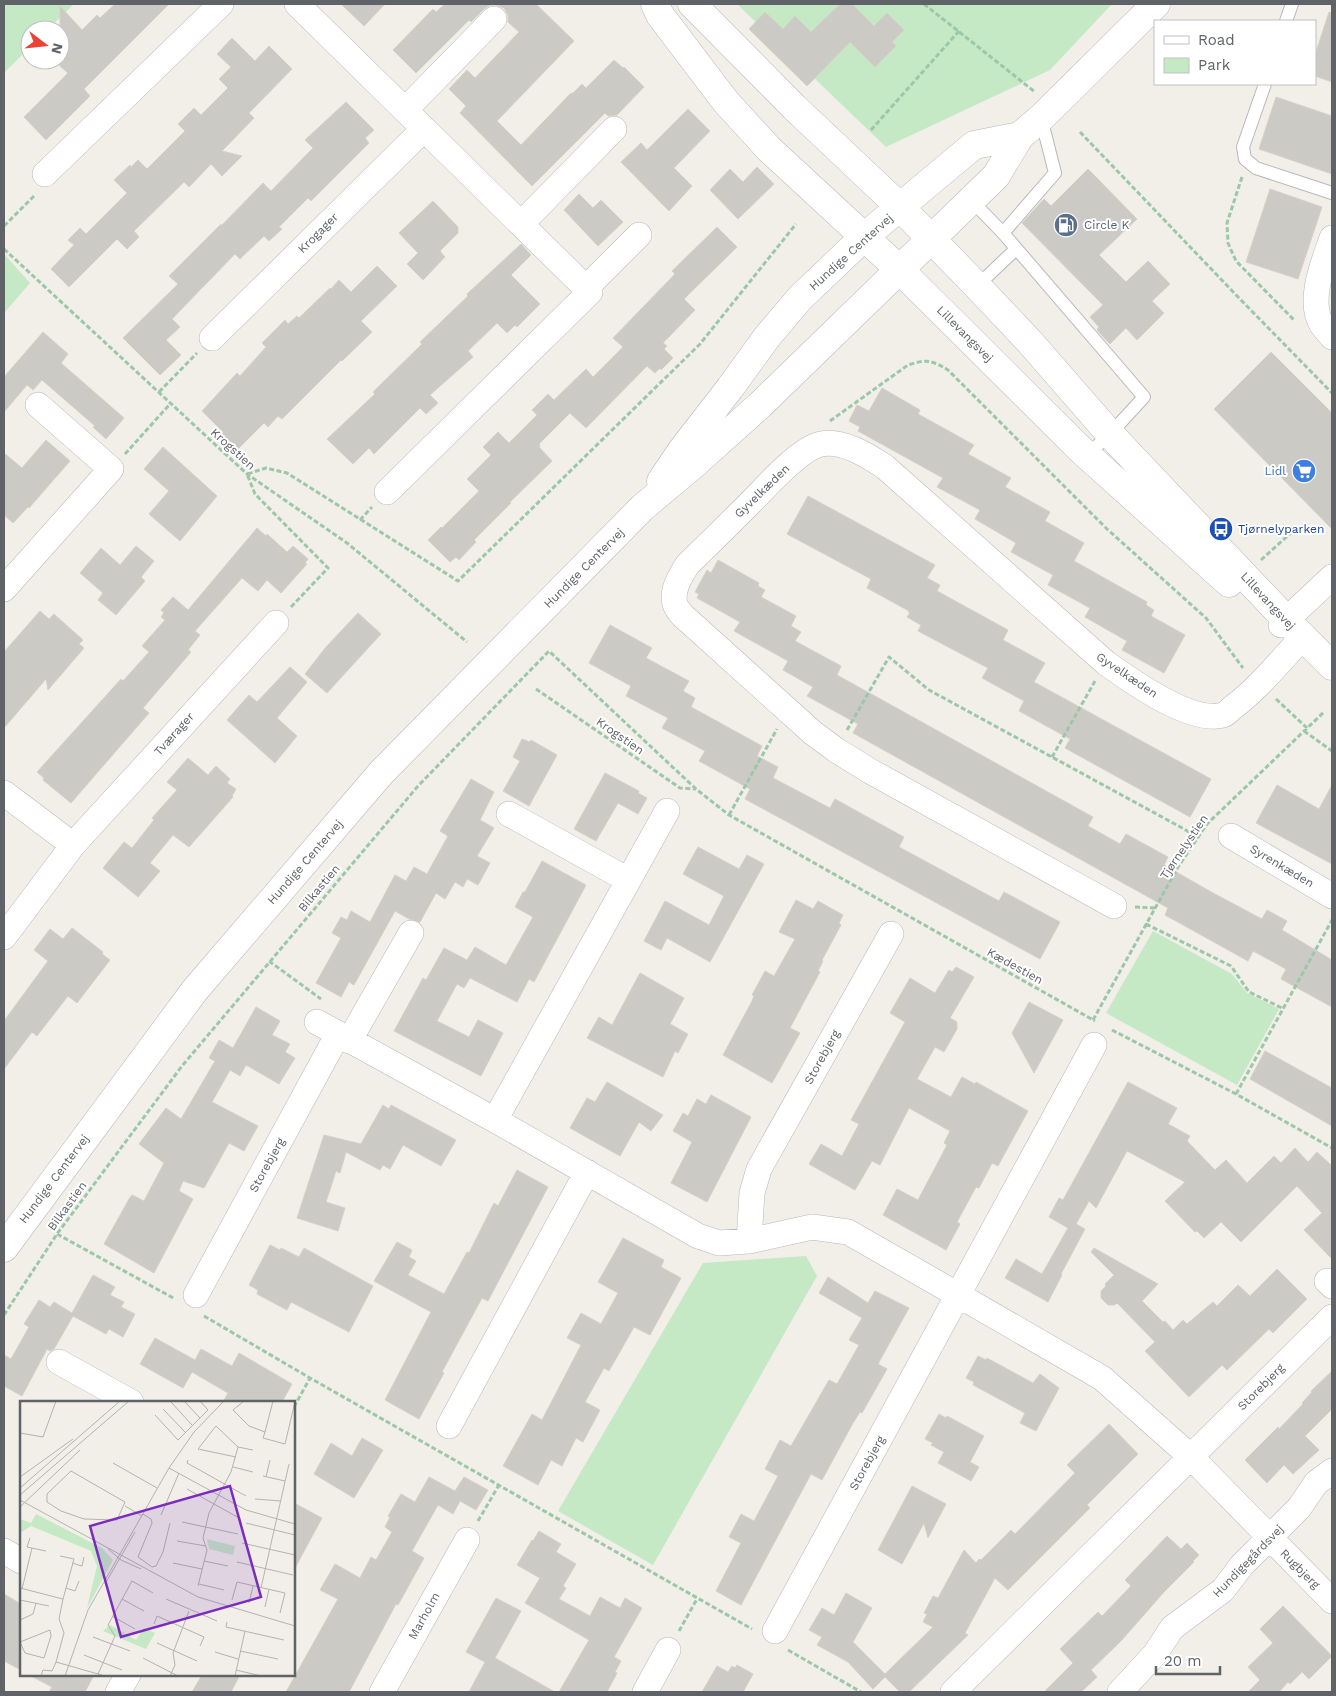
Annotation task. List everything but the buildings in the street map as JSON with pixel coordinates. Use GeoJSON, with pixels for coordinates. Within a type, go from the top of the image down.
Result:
{"type":"FeatureCollection","features":[{"type":"Feature","properties":{"kind":"street"},"geometry":{"type":"LineString","coordinates":[[45,174],[221,4]]}},
{"type":"Feature","properties":{"kind":"street"},"geometry":{"type":"LineString","coordinates":[[297,4],[590,292],[387,492]]}},
{"type":"Feature","properties":{"kind":"street","name":"Lillevangsvej"},"geometry":{"type":"LineString","coordinates":[[655,4],[660,15],[726,102],[769,148],[900,270],[1087,455],[1271,621],[1290,627]]}},
{"type":"Feature","properties":{"kind":"street","name":"Lillevangsvej"},"geometry":{"type":"LineString","coordinates":[[692,4],[794,107],[900,207],[977,286],[1110,434],[1290,627],[1332,666]]}},
{"type":"Feature","properties":{"kind":"street","name":"Hundige Centervej"},"geometry":{"type":"LineString","coordinates":[[4,1248],[195,990],[375,780],[643,507],[760,405],[996,176],[1038,105],[1156,4]]}},
{"type":"Feature","properties":{"kind":"street"},"geometry":{"type":"LineString","coordinates":[[405,110],[494,19]]}},
{"type":"Feature","properties":{"kind":"street","name":"Krogager"},"geometry":{"type":"LineString","coordinates":[[212,338],[424,129]]}},
{"type":"Feature","properties":{"kind":"street"},"geometry":{"type":"LineString","coordinates":[[521,224],[614,129]]}},
{"type":"Feature","properties":{"kind":"street","name":"Hundige Centervej"},"geometry":{"type":"LineString","coordinates":[[643,507],[682,450],[767,337],[800,298],[864,237],[974,145],[1020,136]]}},
{"type":"Feature","properties":{"kind":"street"},"geometry":{"type":"LineString","coordinates":[[586,288],[639,235]]}},
{"type":"Feature","properties":{"kind":"street"},"geometry":{"type":"LineString","coordinates":[[1332,238],[1318,279],[1316,302],[1321,323],[1332,337]]}},
{"type":"Feature","properties":{"kind":"street"},"geometry":{"type":"LineString","coordinates":[[4,590],[111,469],[38,405]]}},
{"type":"Feature","properties":{"kind":"street","name":"Gyvelkæden"},"geometry":{"type":"LineString","coordinates":[[1114,906],[870,771],[836,750],[787,711],[682,615],[675,604],[675,591],[679,578],[688,564],[805,451],[821,444],[837,445],[863,453],[885,466],[1106,663],[1140,687],[1173,705],[1202,715],[1224,715],[1245,698],[1290,627],[1332,577]]}},
{"type":"Feature","properties":{"kind":"street","name":"Tværager"},"geometry":{"type":"LineString","coordinates":[[4,936],[73,845],[276,623]]}},
{"type":"Feature","properties":{"kind":"street"},"geometry":{"type":"LineString","coordinates":[[4,793],[73,845]]}},
{"type":"Feature","properties":{"kind":"street"},"geometry":{"type":"LineString","coordinates":[[495,1120],[667,811]]}},
{"type":"Feature","properties":{"kind":"street"},"geometry":{"type":"LineString","coordinates":[[509,814],[628,880]]}},
{"type":"Feature","properties":{"kind":"street","name":"Syrenkæden"},"geometry":{"type":"LineString","coordinates":[[1232,836],[1332,896]]}},
{"type":"Feature","properties":{"kind":"street","name":"Storebjerg"},"geometry":{"type":"LineString","coordinates":[[191,1303],[334,1032],[411,933]]}},
{"type":"Feature","properties":{"kind":"street","name":"Storebjerg"},"geometry":{"type":"LineString","coordinates":[[749,1241],[752,1193],[759,1169],[891,934]]}},
{"type":"Feature","properties":{"kind":"street","name":"Storebjerg"},"geometry":{"type":"LineString","coordinates":[[772,1637],[1099,1031]]}},
{"type":"Feature","properties":{"kind":"street"},"geometry":{"type":"LineString","coordinates":[[334,1032],[495,1120],[698,1236],[719,1243],[749,1241],[812,1227],[848,1232],[1102,1378],[1191,1457],[1269,1538]]}},
{"type":"Feature","properties":{"kind":"street"},"geometry":{"type":"LineString","coordinates":[[449,1426],[587,1172]]}},
{"type":"Feature","properties":{"kind":"street","name":"Storebjerg"},"geometry":{"type":"LineString","coordinates":[[953,1692],[1332,1317]]}},
{"type":"Feature","properties":{"kind":"street"},"geometry":{"type":"LineString","coordinates":[[59,1362],[129,1401]]}},
{"type":"Feature","properties":{"kind":"street","name":"Hundigegårdsvej"},"geometry":{"type":"LineString","coordinates":[[1120,1692],[1155,1654],[1172,1628],[1223,1590],[1242,1566],[1299,1508],[1316,1483],[1332,1470]]}},
{"type":"Feature","properties":{"kind":"street","name":"Rugbjerg"},"geometry":{"type":"LineString","coordinates":[[1269,1538],[1332,1600]]}},
{"type":"Feature","properties":{"kind":"street","name":"Marholm"},"geometry":{"type":"LineString","coordinates":[[382,1692],[466,1540]]}},
{"type":"Feature","properties":{"kind":"street"},"geometry":{"type":"LineString","coordinates":[[4,1552],[20,1560]]}},
{"type":"Feature","properties":{"kind":"street"},"geometry":{"type":"LineString","coordinates":[[645,1692],[668,1650]]}},
{"type":"Feature","properties":{"kind":"street"},"geometry":{"type":"LineString","coordinates":[[118,1692],[127,1676]]}},
{"type":"Feature","properties":{"kind":"lane"},"geometry":{"type":"LineString","coordinates":[[1286,20],[1292,4]]}},
{"type":"Feature","properties":{"kind":"lane"},"geometry":{"type":"LineString","coordinates":[[1265,85],[1243,147],[1246,159],[1256,168],[1332,193]]}},
{"type":"Feature","properties":{"kind":"lane"},"geometry":{"type":"LineString","coordinates":[[1003,233],[1055,173],[1038,105]]}},
{"type":"Feature","properties":{"kind":"lane"},"geometry":{"type":"LineString","coordinates":[[971,200],[1003,233],[1144,396],[1110,434],[1087,455]]}},
{"type":"Feature","properties":{"kind":"lane"},"geometry":{"type":"LineString","coordinates":[[977,286],[1016,249]]}},
{"type":"Feature","properties":{"kind":"path"},"geometry":{"type":"LineString","coordinates":[[924,4],[959,31],[1038,105]]}},
{"type":"Feature","properties":{"kind":"path"},"geometry":{"type":"LineString","coordinates":[[872,130],[959,31]]}},
{"type":"Feature","properties":{"kind":"path"},"geometry":{"type":"LineString","coordinates":[[1080,132],[1332,392]]}},
{"type":"Feature","properties":{"kind":"path"},"geometry":{"type":"LineString","coordinates":[[1246,159],[1227,223],[1228,243],[1236,261],[1300,326]]}},
{"type":"Feature","properties":{"kind":"path"},"geometry":{"type":"LineString","coordinates":[[4,226],[44,187],[45,174]]}},
{"type":"Feature","properties":{"kind":"path"},"geometry":{"type":"LineString","coordinates":[[276,623],[328,568],[255,494],[247,474],[266,468],[287,473],[458,581],[700,344],[796,224]]}},
{"type":"Feature","properties":{"kind":"path","name":"Krogstien"},"geometry":{"type":"LineString","coordinates":[[4,249],[247,474],[347,543],[467,642]]}},
{"type":"Feature","properties":{"kind":"path"},"geometry":{"type":"LineString","coordinates":[[159,392],[212,338]]}},
{"type":"Feature","properties":{"kind":"path"},"geometry":{"type":"LineString","coordinates":[[821,444],[819,428],[908,365],[922,360],[936,363],[948,370],[1107,529],[1206,618],[1245,670]]}},
{"type":"Feature","properties":{"kind":"path"},"geometry":{"type":"LineString","coordinates":[[111,469],[170,404]]}},
{"type":"Feature","properties":{"kind":"path"},"geometry":{"type":"LineString","coordinates":[[1254,554],[1260,560],[1294,530]]}},
{"type":"Feature","properties":{"kind":"path","name":"Bilkastien"},"geometry":{"type":"LineString","coordinates":[[4,1315],[57,1234],[182,1066],[269,960],[418,786],[549,651],[696,788]]}},
{"type":"Feature","properties":{"kind":"path"},"geometry":{"type":"LineString","coordinates":[[836,750],[889,657],[929,690],[1184,828],[1198,838]]}},
{"type":"Feature","properties":{"kind":"path"},"geometry":{"type":"LineString","coordinates":[[1052,757],[1106,663]]}},
{"type":"Feature","properties":{"kind":"path","name":"Krogstien"},"geometry":{"type":"LineString","coordinates":[[536,689],[680,788],[696,788]]}},
{"type":"Feature","properties":{"kind":"path"},"geometry":{"type":"LineString","coordinates":[[1274,697],[1305,729],[1332,751]]}},
{"type":"Feature","properties":{"kind":"path"},"geometry":{"type":"LineString","coordinates":[[729,815],[787,711]]}},
{"type":"Feature","properties":{"kind":"path","name":"Tjørnelystien"},"geometry":{"type":"LineString","coordinates":[[1093,1020],[1178,867],[1207,824],[1324,712]]}},
{"type":"Feature","properties":{"kind":"path","name":"Kædestien"},"geometry":{"type":"LineString","coordinates":[[696,788],[729,815],[1093,1020],[1099,1031],[1236,1094],[1332,1148]]}},
{"type":"Feature","properties":{"kind":"path"},"geometry":{"type":"LineString","coordinates":[[1236,1094],[1332,920]]}},
{"type":"Feature","properties":{"kind":"path"},"geometry":{"type":"LineString","coordinates":[[1146,924],[1231,966],[1249,992],[1282,1008]]}},
{"type":"Feature","properties":{"kind":"path"},"geometry":{"type":"LineString","coordinates":[[269,960],[327,1003],[334,1032]]}},
{"type":"Feature","properties":{"kind":"path"},"geometry":{"type":"LineString","coordinates":[[57,1234],[191,1303],[310,1378],[697,1599],[772,1637],[861,1692]]}},
{"type":"Feature","properties":{"kind":"path"},"geometry":{"type":"LineString","coordinates":[[295,1405],[310,1378]]}},
{"type":"Feature","properties":{"kind":"path"},"geometry":{"type":"LineString","coordinates":[[466,1540],[499,1485]]}},
{"type":"Feature","properties":{"kind":"path"},"geometry":{"type":"LineString","coordinates":[[668,1650],[697,1599]]}},
{"type":"Feature","properties":{"kind":"green space"},"geometry":{"type":"Polygon","coordinates":[[[4,4],[74,4],[57,20],[20,20],[20,57],[4,73],[4,4]]]}},
{"type":"Feature","properties":{"kind":"green space"},"geometry":{"type":"Polygon","coordinates":[[[737,4],[1112,4],[1050,70],[886,147],[737,4]]]}},
{"type":"Feature","properties":{"kind":"green space"},"geometry":{"type":"Polygon","coordinates":[[[4,254],[30,283],[4,313],[4,254]]]}},
{"type":"Feature","properties":{"kind":"green space"},"geometry":{"type":"Polygon","coordinates":[[[1153,931],[1232,974],[1247,993],[1279,1009],[1237,1085],[1106,1013],[1153,931]]]}},
{"type":"Feature","properties":{"kind":"green space"},"geometry":{"type":"Polygon","coordinates":[[[806,1256],[817,1276],[653,1565],[558,1511],[703,1263],[806,1256]]]}},
{"type":"Feature","properties":{"kind":"place","name":"Circle K"},"geometry":{"type":"Point","coordinates":[1066,225]}},
{"type":"Feature","properties":{"kind":"place","name":"Lidl"},"geometry":{"type":"Point","coordinates":[1304,471]}},
{"type":"Feature","properties":{"kind":"place","name":"Tjørnelyparken"},"geometry":{"type":"Point","coordinates":[1221,529]}}]}
